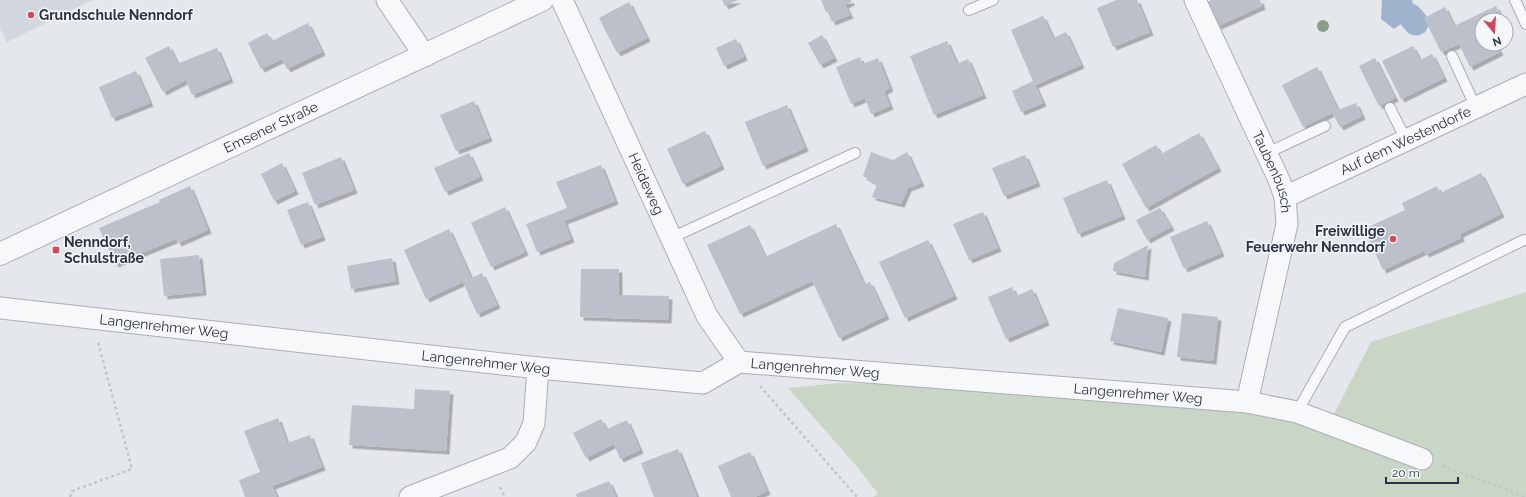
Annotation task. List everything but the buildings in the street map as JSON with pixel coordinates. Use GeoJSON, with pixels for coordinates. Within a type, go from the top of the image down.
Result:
{"type":"FeatureCollection","features":[{"type":"Feature","properties":{"kind":"street"},"geometry":{"type":"LineString","coordinates":[[387,0],[425,56]]}},
{"type":"Feature","properties":{"kind":"street","name":"Emsener Straße"},"geometry":{"type":"LineString","coordinates":[[0,254],[542,0]]}},
{"type":"Feature","properties":{"kind":"street","name":"Heideweg"},"geometry":{"type":"LineString","coordinates":[[562,0],[707,316],[739,362]]}},
{"type":"Feature","properties":{"kind":"street","name":"Taubenbusch"},"geometry":{"type":"LineString","coordinates":[[1195,0],[1267,153],[1285,197],[1287,224],[1247,402]]}},
{"type":"Feature","properties":{"kind":"street","name":"Auf dem Westendorfe"},"geometry":{"type":"LineString","coordinates":[[1285,197],[1526,84]]}},
{"type":"Feature","properties":{"kind":"street","name":"Langenrehmer Weg"},"geometry":{"type":"LineString","coordinates":[[0,308],[538,368],[703,383],[739,362],[1247,402],[1297,412],[1422,459]]}},
{"type":"Feature","properties":{"kind":"street"},"geometry":{"type":"LineString","coordinates":[[410,497],[510,458],[526,442],[534,423],[538,368]]}},
{"type":"Feature","properties":{"kind":"lane"},"geometry":{"type":"LineString","coordinates":[[969,10],[993,0]]}},
{"type":"Feature","properties":{"kind":"lane"},"geometry":{"type":"LineString","coordinates":[[1516,0],[1526,24]]}},
{"type":"Feature","properties":{"kind":"lane"},"geometry":{"type":"LineString","coordinates":[[1452,56],[1476,108]]}},
{"type":"Feature","properties":{"kind":"lane"},"geometry":{"type":"LineString","coordinates":[[1390,108],[1406,140]]}},
{"type":"Feature","properties":{"kind":"lane"},"geometry":{"type":"LineString","coordinates":[[1267,153],[1325,126]]}},
{"type":"Feature","properties":{"kind":"lane"},"geometry":{"type":"LineString","coordinates":[[671,238],[855,153]]}},
{"type":"Feature","properties":{"kind":"lane"},"geometry":{"type":"LineString","coordinates":[[1297,412],[1345,327],[1524,240]]}},
{"type":"Feature","properties":{"kind":"path"},"geometry":{"type":"LineString","coordinates":[[70,497],[72,491],[132,470],[91,319]]}},
{"type":"Feature","properties":{"kind":"path"},"geometry":{"type":"LineString","coordinates":[[739,362],[857,497]]}},
{"type":"Feature","properties":{"kind":"path"},"geometry":{"type":"LineString","coordinates":[[1422,459],[1526,497]]}},
{"type":"Feature","properties":{"kind":"shaded area","name":"Grundschule Nenndorf"},"geometry":{"type":"Polygon","coordinates":[[[0,0],[92,0],[7,42],[0,29],[0,0]]]}},
{"type":"Feature","properties":{"kind":"green space"},"geometry":{"type":"Polygon","coordinates":[[[1526,292],[1526,497],[873,497],[878,494],[859,469],[788,388],[840,383],[974,387],[1332,418],[1371,342],[1526,292]]]}},
{"type":"Feature","properties":{"kind":"water"},"geometry":{"type":"Polygon","coordinates":[[[1382,0],[1412,0],[1413,5],[1411,14],[1394,29],[1381,19],[1382,0]]]}},
{"type":"Feature","properties":{"kind":"waterway"},"geometry":{"type":"LineString","coordinates":[[1410,16],[1416,23]]}},
{"type":"Feature","properties":{"kind":"place","name":"Grundschule Nenndorf"},"geometry":{"type":"Point","coordinates":[31,15]}},
{"type":"Feature","properties":{"kind":"place","name":"Freiwillige Feuerwehr Nenndorf"},"geometry":{"type":"Point","coordinates":[1393,239]}},
{"type":"Feature","properties":{"kind":"place","name":"Nenndorf, Schulstraße"},"geometry":{"type":"Point","coordinates":[56,250]}}]}
